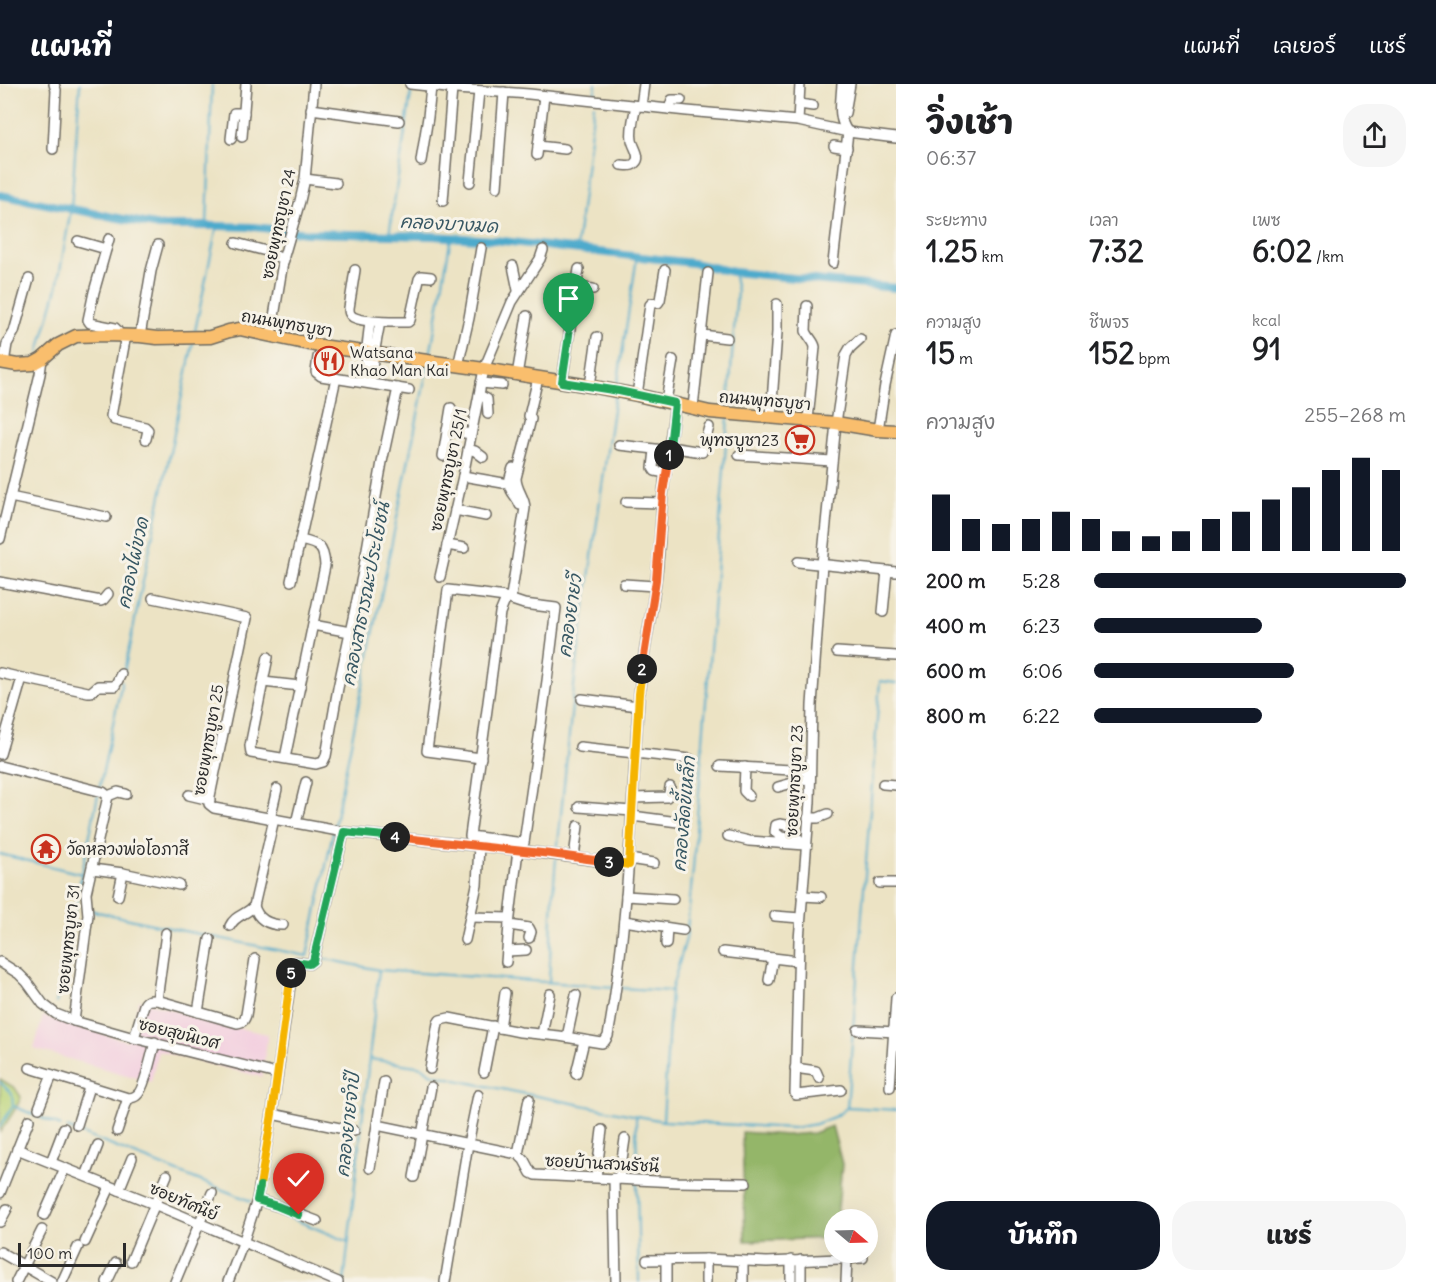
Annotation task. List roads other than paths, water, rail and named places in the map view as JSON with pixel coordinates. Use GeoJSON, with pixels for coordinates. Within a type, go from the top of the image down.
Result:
{"type":"FeatureCollection","features":[{"type":"Feature","properties":{"kind":"main road","name":"ถนนพุทธบูชา"},"geometry":{"type":"LineString","coordinates":[[2,363],[33,364],[58,345],[76,336],[210,337],[240,329],[306,344],[590,386],[710,412],[771,416],[896,431]]}},
{"type":"Feature","properties":{"kind":"street"},"geometry":{"type":"LineString","coordinates":[[53,149],[56,90],[54,84]]}},
{"type":"Feature","properties":{"kind":"street"},"geometry":{"type":"LineString","coordinates":[[242,137],[246,84]]}},
{"type":"Feature","properties":{"kind":"street","name":"ซอยพุทธบูชา 24"},"geometry":{"type":"LineString","coordinates":[[271,335],[284,258],[305,179],[314,84]]}},
{"type":"Feature","properties":{"kind":"street"},"geometry":{"type":"LineString","coordinates":[[621,165],[635,164],[637,160],[632,137],[644,84]]}},
{"type":"Feature","properties":{"kind":"street"},"geometry":{"type":"LineString","coordinates":[[798,121],[800,84]]}},
{"type":"Feature","properties":{"kind":"street"},"geometry":{"type":"LineString","coordinates":[[833,263],[848,132],[844,127],[840,112],[842,84]]}},
{"type":"Feature","properties":{"kind":"street"},"geometry":{"type":"LineString","coordinates":[[842,121],[850,84]]}},
{"type":"Feature","properties":{"kind":"street"},"geometry":{"type":"LineString","coordinates":[[414,85],[798,121],[848,132],[896,138]]}},
{"type":"Feature","properties":{"kind":"street"},"geometry":{"type":"LineString","coordinates":[[421,161],[431,87]]}},
{"type":"Feature","properties":{"kind":"street"},"geometry":{"type":"LineString","coordinates":[[444,201],[455,88]]}},
{"type":"Feature","properties":{"kind":"street"},"geometry":{"type":"LineString","coordinates":[[470,182],[479,91]]}},
{"type":"Feature","properties":{"kind":"street"},"geometry":{"type":"LineString","coordinates":[[497,187],[504,92]]}},
{"type":"Feature","properties":{"kind":"street"},"geometry":{"type":"LineString","coordinates":[[544,96],[538,151],[565,149]]}},
{"type":"Feature","properties":{"kind":"street"},"geometry":{"type":"LineString","coordinates":[[669,109],[672,100],[681,100]]}},
{"type":"Feature","properties":{"kind":"street"},"geometry":{"type":"LineString","coordinates":[[799,104],[813,106]]}},
{"type":"Feature","properties":{"kind":"street"},"geometry":{"type":"LineString","coordinates":[[311,110],[399,121]]}},
{"type":"Feature","properties":{"kind":"street"},"geometry":{"type":"LineString","coordinates":[[231,139],[234,113],[244,113]]}},
{"type":"Feature","properties":{"kind":"street"},"geometry":{"type":"LineString","coordinates":[[834,146],[847,148]]}},
{"type":"Feature","properties":{"kind":"street"},"geometry":{"type":"LineString","coordinates":[[305,179],[336,183]]}},
{"type":"Feature","properties":{"kind":"street"},"geometry":{"type":"LineString","coordinates":[[109,239],[88,320],[90,323],[115,328],[123,335],[111,416],[114,420],[145,427],[148,430],[146,440]]}},
{"type":"Feature","properties":{"kind":"street"},"geometry":{"type":"LineString","coordinates":[[78,241],[106,249]]}},
{"type":"Feature","properties":{"kind":"street"},"geometry":{"type":"LineString","coordinates":[[236,243],[284,258]]}},
{"type":"Feature","properties":{"kind":"street"},"geometry":{"type":"LineString","coordinates":[[140,336],[158,244]]}},
{"type":"Feature","properties":{"kind":"street"},"geometry":{"type":"LineString","coordinates":[[458,366],[481,248]]}},
{"type":"Feature","properties":{"kind":"street","name":"ซอยพุทธบูชา 25/1"},"geometry":{"type":"LineString","coordinates":[[440,577],[484,369],[518,290],[540,259],[543,250]]}},
{"type":"Feature","properties":{"kind":"street"},"geometry":{"type":"LineString","coordinates":[[513,266],[518,290]]}},
{"type":"Feature","properties":{"kind":"street"},"geometry":{"type":"LineString","coordinates":[[562,382],[579,268]]}},
{"type":"Feature","properties":{"kind":"street"},"geometry":{"type":"LineString","coordinates":[[355,269],[349,312],[353,317],[375,321],[408,322],[419,279],[421,276],[431,277]]}},
{"type":"Feature","properties":{"kind":"street"},"geometry":{"type":"LineString","coordinates":[[637,395],[650,305],[660,300],[665,270]]}},
{"type":"Feature","properties":{"kind":"street"},"geometry":{"type":"LineString","coordinates":[[693,407],[708,273]]}},
{"type":"Feature","properties":{"kind":"street"},"geometry":{"type":"LineString","coordinates":[[2,363],[7,344],[14,332],[29,279]]}},
{"type":"Feature","properties":{"kind":"street"},"geometry":{"type":"LineString","coordinates":[[576,287],[593,289]]}},
{"type":"Feature","properties":{"kind":"street"},"geometry":{"type":"LineString","coordinates":[[771,416],[777,304]]}},
{"type":"Feature","properties":{"kind":"street"},"geometry":{"type":"LineString","coordinates":[[807,306],[806,331],[815,344],[806,393],[808,420]]}},
{"type":"Feature","properties":{"kind":"street"},"geometry":{"type":"LineString","coordinates":[[517,375],[528,316]]}},
{"type":"Feature","properties":{"kind":"street"},"geometry":{"type":"LineString","coordinates":[[367,382],[375,321]]}},
{"type":"Feature","properties":{"kind":"street"},"geometry":{"type":"LineString","coordinates":[[702,335],[727,338]]}},
{"type":"Feature","properties":{"kind":"street"},"geometry":{"type":"LineString","coordinates":[[878,430],[896,335]]}},
{"type":"Feature","properties":{"kind":"street"},"geometry":{"type":"LineString","coordinates":[[590,386],[597,337]]}},
{"type":"Feature","properties":{"kind":"street","name":"ซอยพุทธบูชา 23"},"geometry":{"type":"LineString","coordinates":[[842,1090],[796,1095],[795,1068],[800,918],[822,564],[836,423],[846,355],[850,348],[861,339]]}},
{"type":"Feature","properties":{"kind":"street"},"geometry":{"type":"LineString","coordinates":[[318,357],[317,374],[409,390]]}},
{"type":"Feature","properties":{"kind":"street"},"geometry":{"type":"LineString","coordinates":[[0,539],[42,359]]}},
{"type":"Feature","properties":{"kind":"street"},"geometry":{"type":"LineString","coordinates":[[430,1069],[438,1023],[440,1020],[449,1018],[584,1041],[602,1043],[608,1036],[624,921],[638,706],[655,586],[666,473],[663,449],[671,402],[673,360]]}},
{"type":"Feature","properties":{"kind":"street"},"geometry":{"type":"LineString","coordinates":[[291,581],[336,378]]}},
{"type":"Feature","properties":{"kind":"street"},"geometry":{"type":"LineString","coordinates":[[481,758],[428,751],[448,590],[508,598],[524,604],[556,608],[524,843],[470,836],[481,758],[500,613],[508,598],[525,508],[516,478],[531,419],[538,378]]}},
{"type":"Feature","properties":{"kind":"street"},"geometry":{"type":"LineString","coordinates":[[481,383],[502,386]]}},
{"type":"Feature","properties":{"kind":"street"},"geometry":{"type":"LineString","coordinates":[[268,657],[251,753],[316,764],[323,762],[363,572],[382,462],[398,388]]}},
{"type":"Feature","properties":{"kind":"street"},"geometry":{"type":"LineString","coordinates":[[479,395],[487,399],[488,414]]}},
{"type":"Feature","properties":{"kind":"street"},"geometry":{"type":"LineString","coordinates":[[443,456],[451,408]]}},
{"type":"Feature","properties":{"kind":"street"},"geometry":{"type":"LineString","coordinates":[[619,445],[702,452],[709,427]]}},
{"type":"Feature","properties":{"kind":"street"},"geometry":{"type":"LineString","coordinates":[[447,430],[471,434]]}},
{"type":"Feature","properties":{"kind":"street"},"geometry":{"type":"LineString","coordinates":[[468,449],[483,457]]}},
{"type":"Feature","properties":{"kind":"street"},"geometry":{"type":"LineString","coordinates":[[663,449],[653,468],[655,471],[666,473]]}},
{"type":"Feature","properties":{"kind":"street"},"geometry":{"type":"LineString","coordinates":[[739,455],[832,460]]}},
{"type":"Feature","properties":{"kind":"street"},"geometry":{"type":"LineString","coordinates":[[463,476],[503,483]]}},
{"type":"Feature","properties":{"kind":"street"},"geometry":{"type":"LineString","coordinates":[[10,497],[106,517]]}},
{"type":"Feature","properties":{"kind":"street"},"geometry":{"type":"LineString","coordinates":[[626,502],[662,503]]}},
{"type":"Feature","properties":{"kind":"street"},"geometry":{"type":"LineString","coordinates":[[455,510],[486,516]]}},
{"type":"Feature","properties":{"kind":"street"},"geometry":{"type":"LineString","coordinates":[[285,758],[325,566],[321,548],[300,540]]}},
{"type":"Feature","properties":{"kind":"street"},"geometry":{"type":"LineString","coordinates":[[447,545],[464,548]]}},
{"type":"Feature","properties":{"kind":"street"},"geometry":{"type":"LineString","coordinates":[[798,562],[892,571],[883,612]]}},
{"type":"Feature","properties":{"kind":"street"},"geometry":{"type":"LineString","coordinates":[[0,582],[101,601],[108,594]]}},
{"type":"Feature","properties":{"kind":"street"},"geometry":{"type":"LineString","coordinates":[[624,584],[655,586]]}},
{"type":"Feature","properties":{"kind":"street","name":"ซอยพุทธบูชา 25"},"geometry":{"type":"LineString","coordinates":[[153,598],[247,618],[209,804],[214,808],[344,832],[574,857],[654,863]]}},
{"type":"Feature","properties":{"kind":"street"},"geometry":{"type":"LineString","coordinates":[[313,625],[350,632]]}},
{"type":"Feature","properties":{"kind":"street"},"geometry":{"type":"LineString","coordinates":[[837,652],[896,656]]}},
{"type":"Feature","properties":{"kind":"street"},"geometry":{"type":"LineString","coordinates":[[0,673],[92,692],[98,686],[115,686],[120,674]]}},
{"type":"Feature","properties":{"kind":"street"},"geometry":{"type":"LineString","coordinates":[[0,754],[21,678]]}},
{"type":"Feature","properties":{"kind":"street"},"geometry":{"type":"LineString","coordinates":[[263,682],[300,686]]}},
{"type":"Feature","properties":{"kind":"street"},"geometry":{"type":"LineString","coordinates":[[582,699],[638,706]]}},
{"type":"Feature","properties":{"kind":"street"},"geometry":{"type":"LineString","coordinates":[[580,747],[690,759]]}},
{"type":"Feature","properties":{"kind":"street"},"geometry":{"type":"LineString","coordinates":[[0,766],[103,793],[126,794]]}},
{"type":"Feature","properties":{"kind":"street"},"geometry":{"type":"LineString","coordinates":[[720,766],[810,774]]}},
{"type":"Feature","properties":{"kind":"street"},"geometry":{"type":"LineString","coordinates":[[745,767],[744,791],[749,796]]}},
{"type":"Feature","properties":{"kind":"street"},"geometry":{"type":"LineString","coordinates":[[778,787],[810,774]]}},
{"type":"Feature","properties":{"kind":"street"},"geometry":{"type":"LineString","coordinates":[[296,823],[306,783]]}},
{"type":"Feature","properties":{"kind":"street"},"geometry":{"type":"LineString","coordinates":[[883,784],[896,785]]}},
{"type":"Feature","properties":{"kind":"street"},"geometry":{"type":"LineString","coordinates":[[633,798],[667,797],[670,787]]}},
{"type":"Feature","properties":{"kind":"street"},"geometry":{"type":"LineString","coordinates":[[277,789],[254,906],[256,914],[266,922],[283,925]]}},
{"type":"Feature","properties":{"kind":"street","name":"ซอยพุทธบูชา 31"},"geometry":{"type":"LineString","coordinates":[[74,1021],[88,915],[86,893],[93,869],[103,793]]}},
{"type":"Feature","properties":{"kind":"street"},"geometry":{"type":"LineString","coordinates":[[189,795],[210,800]]}},
{"type":"Feature","properties":{"kind":"street"},"geometry":{"type":"LineString","coordinates":[[579,807],[678,822]]}},
{"type":"Feature","properties":{"kind":"street"},"geometry":{"type":"LineString","coordinates":[[808,818],[818,818],[828,814]]}},
{"type":"Feature","properties":{"kind":"street"},"geometry":{"type":"LineString","coordinates":[[791,826],[776,825],[775,832],[781,837],[806,842]]}},
{"type":"Feature","properties":{"kind":"street"},"geometry":{"type":"LineString","coordinates":[[574,857],[578,826]]}},
{"type":"Feature","properties":{"kind":"street"},"geometry":{"type":"LineString","coordinates":[[228,1282],[257,1200],[272,1114],[270,1073],[293,964],[296,962],[312,963],[344,832]]}},
{"type":"Feature","properties":{"kind":"street"},"geometry":{"type":"LineString","coordinates":[[728,836],[749,841],[806,842]]}},
{"type":"Feature","properties":{"kind":"street"},"geometry":{"type":"LineString","coordinates":[[465,940],[478,876],[479,845]]}},
{"type":"Feature","properties":{"kind":"street"},"geometry":{"type":"LineString","coordinates":[[506,962],[518,850]]}},
{"type":"Feature","properties":{"kind":"street"},"geometry":{"type":"LineString","coordinates":[[93,869],[179,885]]}},
{"type":"Feature","properties":{"kind":"street"},"geometry":{"type":"LineString","coordinates":[[118,896],[123,873]]}},
{"type":"Feature","properties":{"kind":"street"},"geometry":{"type":"LineString","coordinates":[[880,883],[896,883]]}},
{"type":"Feature","properties":{"kind":"street"},"geometry":{"type":"LineString","coordinates":[[626,896],[673,899]]}},
{"type":"Feature","properties":{"kind":"street"},"geometry":{"type":"LineString","coordinates":[[802,896],[821,897]]}},
{"type":"Feature","properties":{"kind":"street"},"geometry":{"type":"LineString","coordinates":[[230,926],[234,919],[254,906]]}},
{"type":"Feature","properties":{"kind":"street"},"geometry":{"type":"LineString","coordinates":[[509,919],[519,910]]}},
{"type":"Feature","properties":{"kind":"street"},"geometry":{"type":"LineString","coordinates":[[775,916],[800,918]]}},
{"type":"Feature","properties":{"kind":"street"},"geometry":{"type":"LineString","coordinates":[[471,917],[509,919],[529,928],[531,932],[529,938]]}},
{"type":"Feature","properties":{"kind":"street"},"geometry":{"type":"LineString","coordinates":[[624,921],[683,930]]}},
{"type":"Feature","properties":{"kind":"street"},"geometry":{"type":"LineString","coordinates":[[666,944],[667,928]]}},
{"type":"Feature","properties":{"kind":"street"},"geometry":{"type":"LineString","coordinates":[[156,1000],[166,933]]}},
{"type":"Feature","properties":{"kind":"street"},"geometry":{"type":"LineString","coordinates":[[198,1012],[210,939]]}},
{"type":"Feature","properties":{"kind":"street"},"geometry":{"type":"LineString","coordinates":[[507,951],[526,950]]}},
{"type":"Feature","properties":{"kind":"street"},"geometry":{"type":"LineString","coordinates":[[723,952],[777,957],[798,962]]}},
{"type":"Feature","properties":{"kind":"street"},"geometry":{"type":"LineString","coordinates":[[769,980],[773,958]]}},
{"type":"Feature","properties":{"kind":"street"},"geometry":{"type":"LineString","coordinates":[[134,1038],[146,1002],[149,1000],[237,1023],[242,1022],[255,959]]}},
{"type":"Feature","properties":{"kind":"street","name":"ซอยสุขนิเวศ"},"geometry":{"type":"LineString","coordinates":[[0,962],[19,974],[49,1010],[74,1021],[270,1073]]}},
{"type":"Feature","properties":{"kind":"street"},"geometry":{"type":"LineString","coordinates":[[484,1072],[505,993]]}},
{"type":"Feature","properties":{"kind":"street"},"geometry":{"type":"LineString","coordinates":[[542,1034],[550,994]]}},
{"type":"Feature","properties":{"kind":"street"},"geometry":{"type":"LineString","coordinates":[[567,1037],[576,996]]}},
{"type":"Feature","properties":{"kind":"street"},"geometry":{"type":"LineString","coordinates":[[890,1087],[896,998]]}},
{"type":"Feature","properties":{"kind":"street"},"geometry":{"type":"LineString","coordinates":[[858,1029],[894,1032]]}},
{"type":"Feature","properties":{"kind":"street"},"geometry":{"type":"LineString","coordinates":[[576,1074],[584,1041]]}},
{"type":"Feature","properties":{"kind":"street"},"geometry":{"type":"LineString","coordinates":[[30,1068],[128,1098],[137,1096],[140,1092],[155,1042]]}},
{"type":"Feature","properties":{"kind":"street"},"geometry":{"type":"LineString","coordinates":[[795,1068],[813,1070],[819,1078]]}},
{"type":"Feature","properties":{"kind":"street"},"geometry":{"type":"LineString","coordinates":[[39,1108],[52,1075]]}},
{"type":"Feature","properties":{"kind":"street"},"geometry":{"type":"LineString","coordinates":[[370,1168],[384,1082]]}},
{"type":"Feature","properties":{"kind":"street"},"geometry":{"type":"LineString","coordinates":[[77,1125],[89,1087]]}},
{"type":"Feature","properties":{"kind":"street"},"geometry":{"type":"LineString","coordinates":[[414,1177],[431,1087]]}},
{"type":"Feature","properties":{"kind":"street"},"geometry":{"type":"LineString","coordinates":[[445,1282],[478,1095]]}},
{"type":"Feature","properties":{"kind":"street"},"geometry":{"type":"LineString","coordinates":[[117,1131],[128,1098]]}},
{"type":"Feature","properties":{"kind":"street"},"geometry":{"type":"LineString","coordinates":[[377,1125],[518,1154],[529,1099]]}},
{"type":"Feature","properties":{"kind":"street"},"geometry":{"type":"LineString","coordinates":[[272,1114],[354,1131]]}},
{"type":"Feature","properties":{"kind":"street"},"geometry":{"type":"LineString","coordinates":[[0,1193],[29,1119]]}},
{"type":"Feature","properties":{"kind":"street"},"geometry":{"type":"LineString","coordinates":[[51,1162],[64,1128]]}},
{"type":"Feature","properties":{"kind":"street"},"geometry":{"type":"LineString","coordinates":[[596,1177],[602,1130]]}},
{"type":"Feature","properties":{"kind":"street"},"geometry":{"type":"LineString","coordinates":[[616,1282],[616,1179],[625,1139]]}},
{"type":"Feature","properties":{"kind":"street"},"geometry":{"type":"LineString","coordinates":[[86,1176],[98,1145]]}},
{"type":"Feature","properties":{"kind":"street","name":"ซอยทัศนีย์"},"geometry":{"type":"LineString","coordinates":[[18,1149],[338,1282]]}},
{"type":"Feature","properties":{"kind":"street","name":"ซอยบ้านสวนรัชนี"},"geometry":{"type":"LineString","coordinates":[[518,1154],[531,1173],[535,1175],[746,1183]]}},
{"type":"Feature","properties":{"kind":"street"},"geometry":{"type":"LineString","coordinates":[[62,1282],[132,1158]]}},
{"type":"Feature","properties":{"kind":"street"},"geometry":{"type":"LineString","coordinates":[[45,1215],[65,1168]]}},
{"type":"Feature","properties":{"kind":"street"},"geometry":{"type":"LineString","coordinates":[[131,1261],[167,1175]]}},
{"type":"Feature","properties":{"kind":"street"},"geometry":{"type":"LineString","coordinates":[[174,1282],[213,1193]]}},
{"type":"Feature","properties":{"kind":"street"},"geometry":{"type":"LineString","coordinates":[[257,1200],[317,1221]]}},
{"type":"Feature","properties":{"kind":"street"},"geometry":{"type":"LineString","coordinates":[[0,1222],[7,1209]]}},
{"type":"Feature","properties":{"kind":"street"},"geometry":{"type":"LineString","coordinates":[[16,1282],[42,1230]]}},
{"type":"Feature","properties":{"kind":"street"},"geometry":{"type":"LineString","coordinates":[[0,1252],[52,1282]]}},
{"type":"Feature","properties":{"kind":"street"},"geometry":{"type":"LineString","coordinates":[[647,1260],[706,1259],[743,1262],[824,1259]]}},
{"type":"Feature","properties":{"kind":"street"},"geometry":{"type":"LineString","coordinates":[[706,1259],[706,1282]]}},
{"type":"Feature","properties":{"kind":"street"},"geometry":{"type":"LineString","coordinates":[[666,1260],[666,1282]]}},
{"type":"Feature","properties":{"kind":"street"},"geometry":{"type":"LineString","coordinates":[[791,1282],[796,1260]]}},
{"type":"Feature","properties":{"kind":"street"},"geometry":{"type":"LineString","coordinates":[[796,1260],[801,1282]]}},
{"type":"Feature","properties":{"kind":"street"},"geometry":{"type":"LineString","coordinates":[[743,1262],[743,1282]]}},
{"type":"Feature","properties":{"kind":"street"},"geometry":{"type":"LineString","coordinates":[[108,1282],[116,1263]]}},
{"type":"Feature","properties":{"kind":"street"},"geometry":{"type":"LineString","coordinates":[[846,1282],[847,1263]]}},
{"type":"Feature","properties":{"kind":"waterway"},"geometry":{"type":"LineString","coordinates":[[39,352],[57,288],[71,209],[80,84]]}},
{"type":"Feature","properties":{"kind":"waterway"},"geometry":{"type":"LineString","coordinates":[[207,226],[212,84]]}},
{"type":"Feature","properties":{"kind":"waterway"},"geometry":{"type":"LineString","coordinates":[[594,99],[596,84]]}},
{"type":"Feature","properties":{"kind":"waterway","name":"คลองบางมด"},"geometry":{"type":"LineString","coordinates":[[389,235],[412,87]]}},
{"type":"Feature","properties":{"kind":"waterway"},"geometry":{"type":"LineString","coordinates":[[576,250],[594,105]]}},
{"type":"Feature","properties":{"kind":"waterway","name":"คลองสาธารณะประโยชน์"},"geometry":{"type":"LineString","coordinates":[[0,195],[159,226],[254,227],[308,233],[494,240],[693,263],[733,272],[896,288]]}},
{"type":"Feature","properties":{"kind":"waterway","name":"คลองไผ่ขวด"},"geometry":{"type":"LineString","coordinates":[[195,331],[217,226]]}},
{"type":"Feature","properties":{"kind":"waterway","name":"คลองสาธารณะประโยชน์"},"geometry":{"type":"LineString","coordinates":[[430,356],[451,237]]}},
{"type":"Feature","properties":{"kind":"waterway","name":"คลองยายวี"},"geometry":{"type":"LineString","coordinates":[[617,387],[637,257]]}},
{"type":"Feature","properties":{"kind":"waterway","name":"คลองลัดขี้เหล็ก"},"geometry":{"type":"LineString","coordinates":[[728,409],[737,291],[733,272]]}},
{"type":"Feature","properties":{"kind":"waterway","name":"คลองไผ่ขวด"},"geometry":{"type":"LineString","coordinates":[[124,672],[193,343]]}},
{"type":"Feature","properties":{"kind":"waterway","name":"คลองสาธารณะประโยชน์"},"geometry":{"type":"LineString","coordinates":[[334,827],[428,365]]}},
{"type":"Feature","properties":{"kind":"waterway","name":"คลองยายวี"},"geometry":{"type":"LineString","coordinates":[[557,854],[575,676],[615,395]]}},
{"type":"Feature","properties":{"kind":"waterway","name":"คลองลัดขี้เหล็ก"},"geometry":{"type":"LineString","coordinates":[[728,418],[693,869],[686,939],[671,991],[663,1121],[793,1128],[816,1124],[836,1116],[848,1107],[896,1110]]}},
{"type":"Feature","properties":{"kind":"waterway","name":"คลองไผ่ขวด"},"geometry":{"type":"LineString","coordinates":[[99,790],[122,681]]}},
{"type":"Feature","properties":{"kind":"waterway"},"geometry":{"type":"LineString","coordinates":[[847,1108],[880,681],[896,683]]}},
{"type":"Feature","properties":{"kind":"waterway","name":"คลองไผ่ขวด"},"geometry":{"type":"LineString","coordinates":[[56,1003],[64,973],[98,795]]}},
{"type":"Feature","properties":{"kind":"waterway","name":"คลองสาธารณะประโยชน์"},"geometry":{"type":"LineString","coordinates":[[307,956],[333,832]]}},
{"type":"Feature","properties":{"kind":"waterway"},"geometry":{"type":"LineString","coordinates":[[0,854],[82,874]]}},
{"type":"Feature","properties":{"kind":"waterway","name":"คลองยายวี"},"geometry":{"type":"LineString","coordinates":[[549,982],[556,859]]}},
{"type":"Feature","properties":{"kind":"waterway"},"geometry":{"type":"LineString","coordinates":[[89,910],[307,956]]}},
{"type":"Feature","properties":{"kind":"waterway"},"geometry":{"type":"LineString","coordinates":[[316,957],[379,970],[614,987]]}},
{"type":"Feature","properties":{"kind":"waterway","name":"คลองยายจำปี"},"geometry":{"type":"LineString","coordinates":[[344,1282],[379,970]]}},
{"type":"Feature","properties":{"kind":"waterway"},"geometry":{"type":"LineString","coordinates":[[620,988],[671,991]]}},
{"type":"Feature","properties":{"kind":"waterway"},"geometry":{"type":"LineString","coordinates":[[370,1059],[423,1067],[430,1073],[461,1081],[663,1121]]}},
{"type":"Feature","properties":{"kind":"waterway"},"geometry":{"type":"LineString","coordinates":[[0,1082],[12,1094],[13,1106],[61,1126]]}},
{"type":"Feature","properties":{"kind":"waterway"},"geometry":{"type":"LineString","coordinates":[[0,1127],[13,1106]]}},
{"type":"Feature","properties":{"kind":"waterway"},"geometry":{"type":"LineString","coordinates":[[636,1117],[637,1177]]}},
{"type":"Feature","properties":{"kind":"waterway"},"geometry":{"type":"LineString","coordinates":[[67,1128],[251,1201]]}},
{"type":"Feature","properties":{"kind":"waterway"},"geometry":{"type":"LineString","coordinates":[[637,1183],[639,1282]]}},
{"type":"Feature","properties":{"kind":"waterway"},"geometry":{"type":"LineString","coordinates":[[264,1207],[349,1242]]}},
{"type":"Feature","properties":{"kind":"place","name":"Watsana Khao Man Kai"},"geometry":{"type":"Point","coordinates":[329,361]}},
{"type":"Feature","properties":{"kind":"place","name":"พุทธบูชา23"},"geometry":{"type":"Point","coordinates":[800,440]}},
{"type":"Feature","properties":{"kind":"place","name":"วัดหลวงพ่อโอภาสี"},"geometry":{"type":"Point","coordinates":[46,849]}}]}
